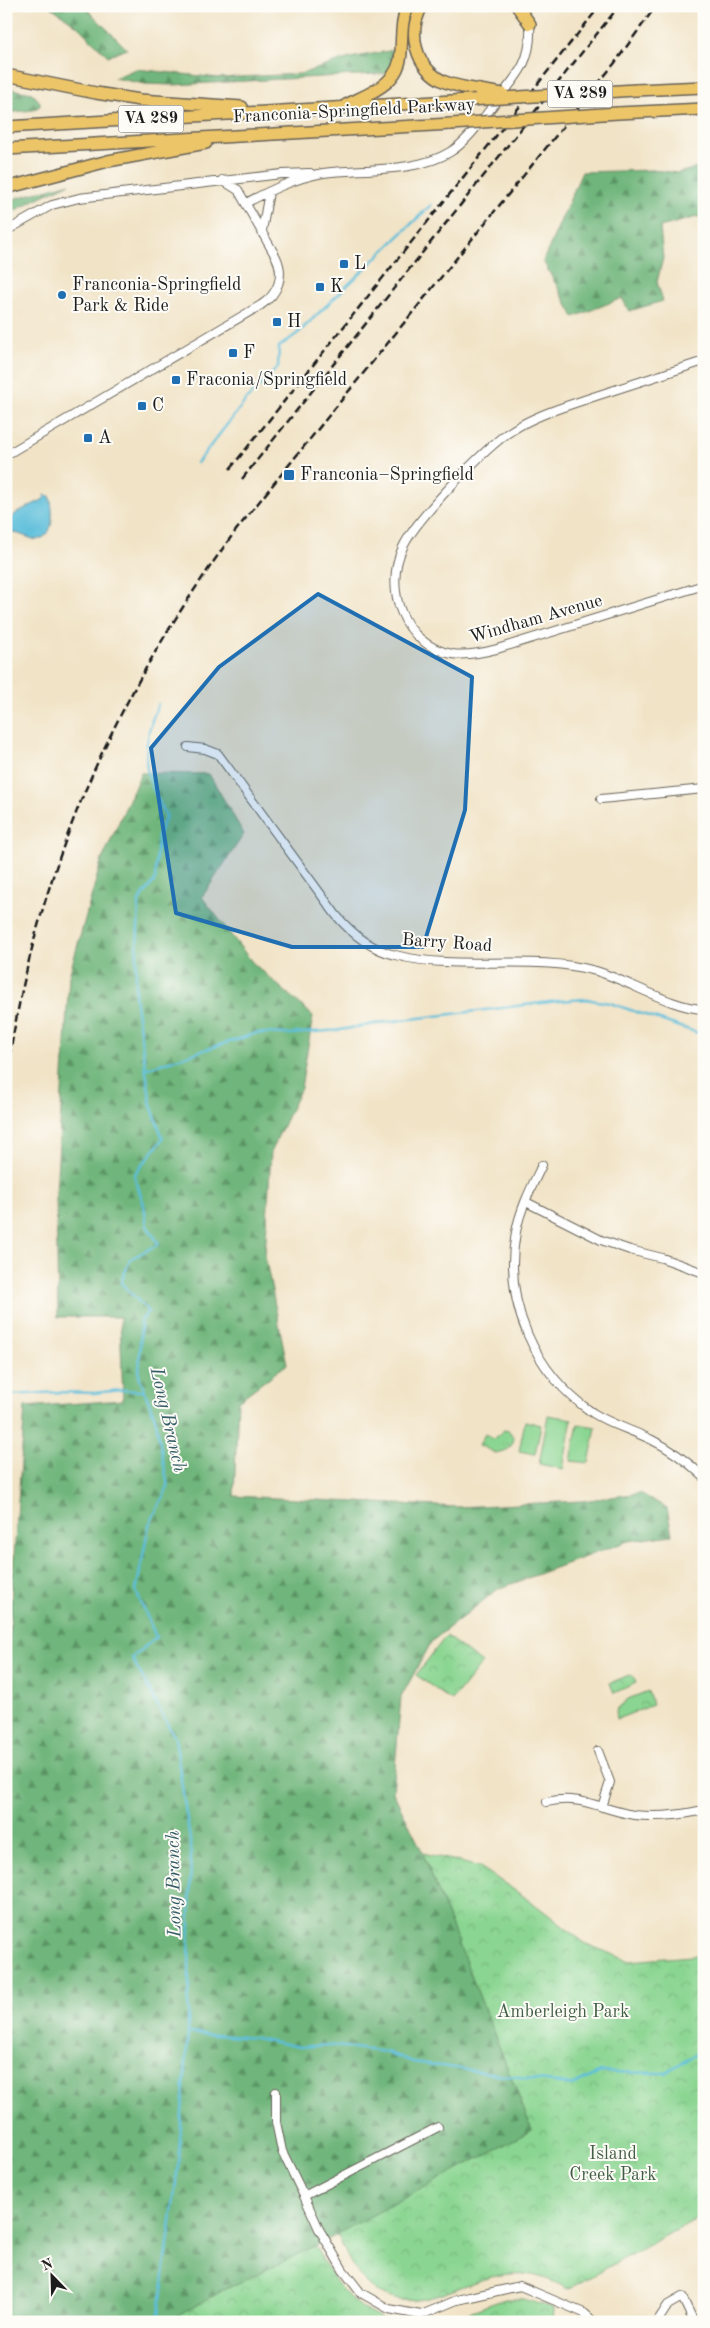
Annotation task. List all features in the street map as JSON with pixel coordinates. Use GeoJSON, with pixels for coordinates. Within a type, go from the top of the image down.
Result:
{"type":"FeatureCollection","features":[{"type":"Feature","properties":{"kind":"main road"},"geometry":{"type":"LineString","coordinates":[[339,108],[384,86],[394,75],[401,59],[402,23],[406,6]]}},
{"type":"Feature","properties":{"kind":"main road"},"geometry":{"type":"LineString","coordinates":[[422,6],[416,18],[414,35],[416,49],[432,74],[444,81],[479,90],[524,97]]}},
{"type":"Feature","properties":{"kind":"main road"},"geometry":{"type":"LineString","coordinates":[[517,6],[530,24]]}},
{"type":"Feature","properties":{"kind":"main road"},"geometry":{"type":"LineString","coordinates":[[526,6],[530,24]]}},
{"type":"Feature","properties":{"kind":"main road"},"geometry":{"type":"LineString","coordinates":[[6,75],[140,100],[297,110]]}},
{"type":"Feature","properties":{"kind":"main road","name":"Franconia-Springfield Parkway"},"geometry":{"type":"LineString","coordinates":[[6,127],[704,87]]}},
{"type":"Feature","properties":{"kind":"main road","name":"Franconia-Springfield Parkway"},"geometry":{"type":"LineString","coordinates":[[6,149],[704,109]]}},
{"type":"Feature","properties":{"kind":"main road"},"geometry":{"type":"LineString","coordinates":[[6,188],[108,161],[183,148],[234,136]]}},
{"type":"Feature","properties":{"kind":"street"},"geometry":{"type":"LineString","coordinates":[[246,203],[291,181],[323,174],[422,163],[434,160],[456,147],[523,67],[530,48],[530,24]]}},
{"type":"Feature","properties":{"kind":"street"},"geometry":{"type":"LineString","coordinates":[[6,231],[44,208],[69,200],[289,173],[323,174]]}},
{"type":"Feature","properties":{"kind":"street"},"geometry":{"type":"LineString","coordinates":[[6,455],[270,298],[279,284],[280,266],[246,203],[234,187],[222,180]]}},
{"type":"Feature","properties":{"kind":"street"},"geometry":{"type":"LineString","coordinates":[[262,231],[269,192]]}},
{"type":"Feature","properties":{"kind":"street","name":"Windham Avenue"},"geometry":{"type":"LineString","coordinates":[[704,361],[555,410],[508,433],[467,471],[407,539],[397,562],[395,584],[402,616],[416,635],[428,645],[442,651],[468,655],[497,649],[704,585]]}},
{"type":"Feature","properties":{"kind":"street","name":"Barry Road"},"geometry":{"type":"LineString","coordinates":[[188,747],[204,749],[218,754],[336,915],[356,936],[380,950],[393,955],[422,960],[563,964],[607,975],[681,1005],[704,1010]]}},
{"type":"Feature","properties":{"kind":"street"},"geometry":{"type":"LineString","coordinates":[[602,800],[704,789]]}},
{"type":"Feature","properties":{"kind":"street"},"geometry":{"type":"LineString","coordinates":[[542,1165],[526,1202],[516,1232],[513,1264],[514,1288],[523,1323],[541,1360],[564,1390],[583,1405],[606,1420],[666,1447],[690,1464],[704,1477]]}},
{"type":"Feature","properties":{"kind":"street"},"geometry":{"type":"LineString","coordinates":[[526,1202],[601,1240],[704,1273]]}},
{"type":"Feature","properties":{"kind":"street"},"geometry":{"type":"LineString","coordinates":[[598,1751],[610,1782],[602,1807]]}},
{"type":"Feature","properties":{"kind":"street"},"geometry":{"type":"LineString","coordinates":[[547,1802],[567,1798],[634,1815],[652,1816],[675,1816],[704,1810]]}},
{"type":"Feature","properties":{"kind":"street"},"geometry":{"type":"LineString","coordinates":[[276,2092],[276,2122],[282,2151],[319,2229],[343,2270],[361,2293],[389,2308],[421,2315],[457,2300],[520,2286],[584,2313],[594,2322]]}},
{"type":"Feature","properties":{"kind":"street"},"geometry":{"type":"LineString","coordinates":[[304,2196],[438,2127]]}},
{"type":"Feature","properties":{"kind":"street"},"geometry":{"type":"LineString","coordinates":[[658,2322],[668,2305],[682,2297],[694,2322]]}},
{"type":"Feature","properties":{"kind":"highlighted area"},"geometry":{"type":"Polygon","coordinates":[[[318,594],[472,677],[465,810],[423,947],[292,947],[176,913],[151,748],[219,667],[318,594]]]}},
{"type":"Feature","properties":{"kind":"green space"},"geometry":{"type":"Polygon","coordinates":[[[50,6],[84,6],[127,49],[108,56],[77,26],[50,6]]]}},
{"type":"Feature","properties":{"kind":"green space"},"geometry":{"type":"Polygon","coordinates":[[[394,50],[395,73],[173,85],[145,84],[114,78],[136,69],[219,78],[300,74],[350,58],[394,50]]]}},
{"type":"Feature","properties":{"kind":"green space"},"geometry":{"type":"Polygon","coordinates":[[[6,88],[32,93],[40,102],[40,106],[33,110],[6,113],[6,88]]]}},
{"type":"Feature","properties":{"kind":"green space"},"geometry":{"type":"Polygon","coordinates":[[[704,166],[704,215],[660,227],[663,258],[657,282],[663,301],[629,311],[622,298],[574,317],[543,261],[582,172],[653,170],[678,173],[704,166]]]}},
{"type":"Feature","properties":{"kind":"green space"},"geometry":{"type":"Polygon","coordinates":[[[70,183],[34,200],[6,216],[6,201],[70,183]]]}},
{"type":"Feature","properties":{"kind":"green space"},"geometry":{"type":"Polygon","coordinates":[[[141,773],[209,774],[244,834],[202,897],[252,962],[313,1016],[301,1088],[271,1151],[265,1256],[287,1364],[238,1401],[234,1496],[457,1507],[582,1501],[640,1493],[667,1508],[672,1535],[628,1541],[498,1589],[432,1641],[401,1697],[393,1792],[423,1853],[532,2130],[315,2246],[220,2292],[169,2322],[6,2322],[6,1976],[10,1968],[6,1957],[6,1721],[12,1584],[25,1407],[123,1400],[120,1317],[58,1317],[56,1192],[69,976],[101,862],[141,773]]]}},
{"type":"Feature","properties":{"kind":"green space"},"geometry":{"type":"Polygon","coordinates":[[[548,1415],[572,1419],[563,1469],[539,1464],[548,1415]]]}},
{"type":"Feature","properties":{"kind":"green space"},"geometry":{"type":"Polygon","coordinates":[[[525,1421],[541,1425],[535,1454],[519,1451],[525,1421]]]}},
{"type":"Feature","properties":{"kind":"green space"},"geometry":{"type":"Polygon","coordinates":[[[578,1424],[596,1427],[589,1463],[571,1461],[578,1424]]]}},
{"type":"Feature","properties":{"kind":"green space"},"geometry":{"type":"Polygon","coordinates":[[[504,1430],[509,1431],[514,1438],[512,1445],[503,1451],[496,1453],[479,1445],[485,1434],[493,1439],[504,1430]]]}},
{"type":"Feature","properties":{"kind":"green space"},"geometry":{"type":"Polygon","coordinates":[[[446,1636],[482,1663],[452,1701],[416,1675],[446,1636]]]}},
{"type":"Feature","properties":{"kind":"green space"},"geometry":{"type":"Polygon","coordinates":[[[629,1675],[633,1676],[636,1683],[614,1693],[610,1683],[629,1675]]]}},
{"type":"Feature","properties":{"kind":"green space"},"geometry":{"type":"Polygon","coordinates":[[[648,1691],[653,1705],[617,1719],[616,1710],[628,1699],[648,1691]]]}},
{"type":"Feature","properties":{"kind":"green space"},"geometry":{"type":"Polygon","coordinates":[[[423,1853],[480,1867],[532,1902],[586,1944],[629,1961],[704,1955],[704,2219],[698,2218],[568,2289],[540,2277],[510,2274],[491,2277],[435,2296],[417,2300],[399,2300],[381,2294],[363,2280],[355,2270],[337,2234],[532,2130],[423,1853]]]}},
{"type":"Feature","properties":{"kind":"green space"},"geometry":{"type":"Polygon","coordinates":[[[315,2246],[344,2292],[364,2309],[390,2322],[169,2322],[220,2292],[315,2246]]]}},
{"type":"Feature","properties":{"kind":"green space"},"geometry":{"type":"Polygon","coordinates":[[[505,2299],[524,2299],[554,2308],[553,2322],[441,2322],[505,2299]]]}},
{"type":"Feature","properties":{"kind":"water"},"geometry":{"type":"Polygon","coordinates":[[[45,495],[50,496],[52,509],[52,522],[47,534],[36,540],[10,531],[7,523],[10,519],[44,499],[45,495]]]}},
{"type":"Feature","properties":{"kind":"waterway","name":"Long Branch"},"geometry":{"type":"LineString","coordinates":[[197,463],[247,399],[278,367],[279,347],[298,333],[431,205]]}},
{"type":"Feature","properties":{"kind":"waterway","name":"Long Branch"},"geometry":{"type":"LineString","coordinates":[[158,704],[151,723],[147,743],[146,764],[151,784],[166,816],[158,836],[155,880],[139,901],[135,997],[151,1105],[163,1139],[134,1175],[144,1205],[147,1226],[159,1244],[130,1259],[121,1283],[148,1311],[141,1321],[139,1376],[156,1421],[168,1487],[149,1525],[136,1591],[156,1637],[132,1658],[175,1738],[191,1847],[188,2033],[178,2166],[158,2322]]}},
{"type":"Feature","properties":{"kind":"waterway"},"geometry":{"type":"LineString","coordinates":[[145,1069],[257,1033],[290,1034],[340,1030],[386,1022],[585,999],[610,1003],[704,1035]]}},
{"type":"Feature","properties":{"kind":"waterway"},"geometry":{"type":"LineString","coordinates":[[11,1395],[58,1392],[94,1393],[121,1390],[145,1391]]}},
{"type":"Feature","properties":{"kind":"waterway"},"geometry":{"type":"LineString","coordinates":[[188,2033],[256,2038],[300,2047],[328,2045],[386,2052],[413,2062],[574,2085],[601,2072],[665,2073],[704,2049]]}},
{"type":"Feature","properties":{"kind":"railway"},"geometry":{"type":"LineString","coordinates":[[230,469],[600,6]]}},
{"type":"Feature","properties":{"kind":"railway"},"geometry":{"type":"LineString","coordinates":[[242,479],[619,6]]}},
{"type":"Feature","properties":{"kind":"railway"},"geometry":{"type":"LineString","coordinates":[[6,1081],[19,1004],[37,930],[59,859],[85,790],[117,723],[152,657],[192,593],[237,529],[614,64],[656,6]]}},
{"type":"Feature","properties":{"kind":"place","name":"L"},"geometry":{"type":"Point","coordinates":[344,264]}},
{"type":"Feature","properties":{"kind":"place","name":"K"},"geometry":{"type":"Point","coordinates":[320,287]}},
{"type":"Feature","properties":{"kind":"place","name":"Franconia-Springfield Park & Ride"},"geometry":{"type":"Point","coordinates":[62,295]}},
{"type":"Feature","properties":{"kind":"place","name":"H"},"geometry":{"type":"Point","coordinates":[277,322]}},
{"type":"Feature","properties":{"kind":"place","name":"F"},"geometry":{"type":"Point","coordinates":[233,353]}},
{"type":"Feature","properties":{"kind":"place","name":"Fraconia/Springfield"},"geometry":{"type":"Point","coordinates":[176,380]}},
{"type":"Feature","properties":{"kind":"place","name":"C"},"geometry":{"type":"Point","coordinates":[142,406]}},
{"type":"Feature","properties":{"kind":"place","name":"A"},"geometry":{"type":"Point","coordinates":[88,438]}},
{"type":"Feature","properties":{"kind":"place","name":"Franconia–Springfield"},"geometry":{"type":"Point","coordinates":[289,475]}},
{"type":"Feature","properties":{"kind":"park label","name":"Amberleigh Park"},"geometry":{"type":"Point","coordinates":[563,2012]}},
{"type":"Feature","properties":{"kind":"park label","name":"Island Creek Park"},"geometry":{"type":"Point","coordinates":[613,2164]}}]}
